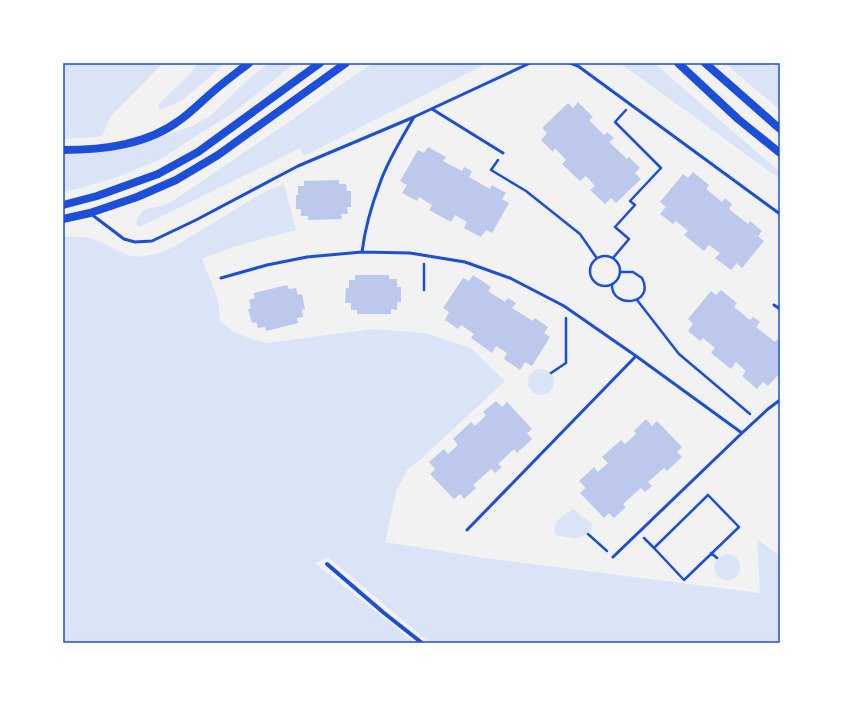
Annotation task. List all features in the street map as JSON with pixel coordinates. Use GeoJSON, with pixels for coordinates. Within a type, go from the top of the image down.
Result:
{"type":"FeatureCollection","features":[{"type":"Feature","properties":{"kind":"main road"},"geometry":{"type":"LineString","coordinates":[[63,150],[96,149],[128,144],[148,137],[181,120],[209,94],[249,63]]}},
{"type":"Feature","properties":{"kind":"main road"},"geometry":{"type":"LineString","coordinates":[[63,205],[97,196],[140,181],[182,162],[198,152],[320,63]]}},
{"type":"Feature","properties":{"kind":"main road"},"geometry":{"type":"LineString","coordinates":[[63,219],[90,213],[148,193],[176,180],[218,155],[346,63]]}},
{"type":"Feature","properties":{"kind":"main road"},"geometry":{"type":"LineString","coordinates":[[678,63],[738,118],[780,152]]}},
{"type":"Feature","properties":{"kind":"main road"},"geometry":{"type":"LineString","coordinates":[[705,63],[780,129]]}},
{"type":"Feature","properties":{"kind":"street"},"geometry":{"type":"LineString","coordinates":[[327,564],[384,613],[422,643]]}},
{"type":"Feature","properties":{"kind":"lane"},"geometry":{"type":"LineString","coordinates":[[90,213],[124,239],[135,242],[152,241],[196,220],[298,166],[414,117],[530,63]]}},
{"type":"Feature","properties":{"kind":"lane"},"geometry":{"type":"LineString","coordinates":[[570,63],[578,66],[780,214]]}},
{"type":"Feature","properties":{"kind":"lane"},"geometry":{"type":"LineString","coordinates":[[432,109],[503,153]]}},
{"type":"Feature","properties":{"kind":"lane"},"geometry":{"type":"LineString","coordinates":[[362,252],[366,230],[380,182],[414,117]]}},
{"type":"Feature","properties":{"kind":"lane"},"geometry":{"type":"LineString","coordinates":[[222,278],[267,264],[300,258],[362,252],[410,253],[465,262],[510,278],[566,308],[636,356],[742,433]]}},
{"type":"Feature","properties":{"kind":"lane"},"geometry":{"type":"LineString","coordinates":[[774,305],[780,309]]}},
{"type":"Feature","properties":{"kind":"lane"},"geometry":{"type":"LineString","coordinates":[[467,530],[636,356]]}},
{"type":"Feature","properties":{"kind":"lane"},"geometry":{"type":"LineString","coordinates":[[613,557],[742,433],[780,400]]}},
{"type":"Feature","properties":{"kind":"path"},"geometry":{"type":"LineString","coordinates":[[613,258],[629,239],[615,227],[635,205],[630,201],[661,168],[615,122],[631,105]]}},
{"type":"Feature","properties":{"kind":"path"},"geometry":{"type":"LineString","coordinates":[[503,153],[492,170],[526,191],[580,234],[596,257]]}},
{"type":"Feature","properties":{"kind":"path"},"geometry":{"type":"LineString","coordinates":[[606,255],[613,258],[618,262],[620,272],[616,281],[612,284],[602,286],[593,281],[589,271],[592,261],[596,257],[606,255]]}},
{"type":"Feature","properties":{"kind":"path"},"geometry":{"type":"LineString","coordinates":[[424,256],[424,290]]}},
{"type":"Feature","properties":{"kind":"path"},"geometry":{"type":"LineString","coordinates":[[612,284],[614,293],[620,299],[632,302],[637,300],[643,294],[645,288],[642,278],[633,272],[620,272]]}},
{"type":"Feature","properties":{"kind":"path"},"geometry":{"type":"LineString","coordinates":[[637,300],[679,354],[757,420]]}},
{"type":"Feature","properties":{"kind":"path"},"geometry":{"type":"LineString","coordinates":[[551,373],[566,363],[566,308]]}},
{"type":"Feature","properties":{"kind":"path"},"geometry":{"type":"LineString","coordinates":[[708,495],[739,527],[712,553],[684,580],[654,548],[708,495]]}},
{"type":"Feature","properties":{"kind":"path"},"geometry":{"type":"LineString","coordinates":[[588,534],[613,557]]}},
{"type":"Feature","properties":{"kind":"path"},"geometry":{"type":"LineString","coordinates":[[712,553],[717,558]]}},
{"type":"Feature","properties":{"kind":"shaded area"},"geometry":{"type":"Polygon","coordinates":[[[63,63],[163,63],[111,116],[102,135],[96,137],[63,139],[63,63]]]}},
{"type":"Feature","properties":{"kind":"shaded area"},"geometry":{"type":"Polygon","coordinates":[[[198,63],[225,63],[186,97],[168,107],[159,109],[158,106],[162,101],[191,73],[198,63]]]}},
{"type":"Feature","properties":{"kind":"shaded area"},"geometry":{"type":"Polygon","coordinates":[[[269,63],[295,63],[234,112],[159,160],[117,177],[63,192],[63,153],[78,154],[129,148],[192,126],[210,116],[250,78],[269,63]]]}},
{"type":"Feature","properties":{"kind":"shaded area"},"geometry":{"type":"Polygon","coordinates":[[[374,63],[488,63],[304,156],[300,148],[142,226],[137,226],[137,220],[144,210],[163,206],[174,200],[374,63]]]}},
{"type":"Feature","properties":{"kind":"shaded area"},"geometry":{"type":"Polygon","coordinates":[[[620,63],[654,63],[780,172],[780,179],[620,63]]]}},
{"type":"Feature","properties":{"kind":"shaded area"},"geometry":{"type":"Polygon","coordinates":[[[726,63],[768,63],[771,67],[776,63],[780,63],[780,110],[736,73],[726,63]]]}},
{"type":"Feature","properties":{"kind":"shaded area"},"geometry":{"type":"Polygon","coordinates":[[[284,184],[296,230],[236,246],[202,259],[218,300],[220,321],[235,333],[266,343],[373,329],[425,333],[471,348],[505,381],[422,458],[407,470],[396,492],[385,542],[484,558],[760,593],[757,539],[780,556],[780,643],[430,643],[328,557],[315,563],[415,643],[63,643],[63,237],[77,236],[89,238],[127,255],[140,257],[146,256],[177,245],[262,193],[284,184]]]}},
{"type":"Feature","properties":{"kind":"shaded area"},"geometry":{"type":"Polygon","coordinates":[[[541,369],[550,373],[554,382],[550,391],[541,395],[532,391],[528,382],[532,373],[541,369]]]}},
{"type":"Feature","properties":{"kind":"shaded area"},"geometry":{"type":"Polygon","coordinates":[[[573,509],[592,525],[588,534],[576,539],[556,535],[554,527],[556,523],[573,509]]]}},
{"type":"Feature","properties":{"kind":"shaded area"},"geometry":{"type":"Polygon","coordinates":[[[727,554],[736,558],[740,567],[736,576],[727,580],[718,576],[714,567],[718,558],[727,554]]]}},
{"type":"Feature","properties":{"kind":"building"},"geometry":{"type":"Polygon","coordinates":[[[578,102],[593,117],[589,120],[604,135],[607,132],[614,138],[609,142],[627,159],[629,157],[640,168],[635,173],[641,179],[616,203],[611,198],[605,204],[590,190],[595,186],[586,176],[580,181],[562,164],[566,160],[555,148],[553,152],[541,140],[547,133],[542,128],[568,103],[573,108],[578,102]]]}},
{"type":"Feature","properties":{"kind":"building"},"geometry":{"type":"Polygon","coordinates":[[[428,147],[446,157],[443,161],[462,171],[464,167],[472,171],[469,177],[490,189],[492,185],[506,193],[502,199],[509,203],[492,233],[486,230],[481,237],[464,228],[467,222],[455,215],[451,222],[429,210],[432,205],[419,197],[417,201],[402,193],[407,185],[400,181],[418,150],[424,153],[428,147]]]}},
{"type":"Feature","properties":{"kind":"building"},"geometry":{"type":"Polygon","coordinates":[[[693,172],[709,185],[706,189],[722,202],[725,198],[732,204],[729,209],[748,224],[750,221],[762,231],[758,236],[764,241],[742,268],[737,263],[731,270],[715,258],[720,253],[709,245],[704,251],[684,235],[688,231],[676,221],[673,224],[660,214],[666,207],[660,202],[683,174],[688,178],[693,172]]]}},
{"type":"Feature","properties":{"kind":"building"},"geometry":{"type":"Polygon","coordinates":[[[339,180],[339,184],[346,184],[347,191],[351,191],[351,207],[347,207],[348,214],[341,214],[342,219],[308,220],[308,216],[301,216],[301,209],[296,209],[296,195],[298,195],[298,186],[304,186],[304,181],[339,180]]]}},
{"type":"Feature","properties":{"kind":"building"},"geometry":{"type":"Polygon","coordinates":[[[355,275],[389,275],[389,279],[397,279],[397,287],[401,287],[401,302],[397,302],[397,310],[391,309],[391,314],[357,314],[357,310],[351,310],[351,303],[345,303],[346,288],[349,288],[349,280],[355,280],[355,275]]]}},
{"type":"Feature","properties":{"kind":"building"},"geometry":{"type":"Polygon","coordinates":[[[473,275],[491,287],[488,291],[505,302],[508,298],[516,303],[512,308],[533,321],[535,318],[548,327],[544,333],[550,337],[532,366],[525,362],[520,370],[504,359],[507,353],[496,346],[492,353],[471,338],[474,334],[461,325],[458,329],[445,320],[449,312],[443,308],[463,278],[469,281],[473,275]]]}},
{"type":"Feature","properties":{"kind":"building"},"geometry":{"type":"Polygon","coordinates":[[[287,285],[289,289],[296,288],[298,295],[302,294],[305,309],[302,310],[303,317],[297,318],[298,323],[266,331],[265,327],[258,328],[256,322],[252,323],[248,309],[251,308],[249,300],[255,298],[254,293],[287,285]]]}},
{"type":"Feature","properties":{"kind":"building"},"geometry":{"type":"Polygon","coordinates":[[[721,290],[737,303],[734,307],[750,320],[753,317],[760,322],[756,327],[775,342],[777,339],[780,342],[780,373],[768,386],[763,382],[757,389],[742,376],[746,371],[736,362],[731,369],[711,353],[715,348],[703,338],[700,341],[688,331],[693,324],[688,319],[711,291],[716,295],[721,290]]]}},
{"type":"Feature","properties":{"kind":"building"},"geometry":{"type":"Polygon","coordinates":[[[496,401],[502,407],[507,402],[532,429],[527,433],[532,439],[517,453],[514,449],[498,464],[502,467],[495,473],[491,469],[473,485],[476,488],[464,499],[460,494],[454,499],[430,474],[435,469],[429,462],[444,449],[448,454],[458,445],[453,439],[471,422],[475,426],[486,415],[483,412],[496,401]]]}},
{"type":"Feature","properties":{"kind":"building"},"geometry":{"type":"Polygon","coordinates":[[[646,419],[652,426],[657,421],[682,447],[677,452],[682,457],[667,471],[664,468],[648,482],[652,486],[645,492],[641,488],[623,504],[626,507],[614,518],[609,513],[604,518],[580,493],[586,488],[579,481],[594,467],[598,472],[608,463],[602,457],[621,440],[625,444],[636,434],[634,431],[646,419]]]}}]}
